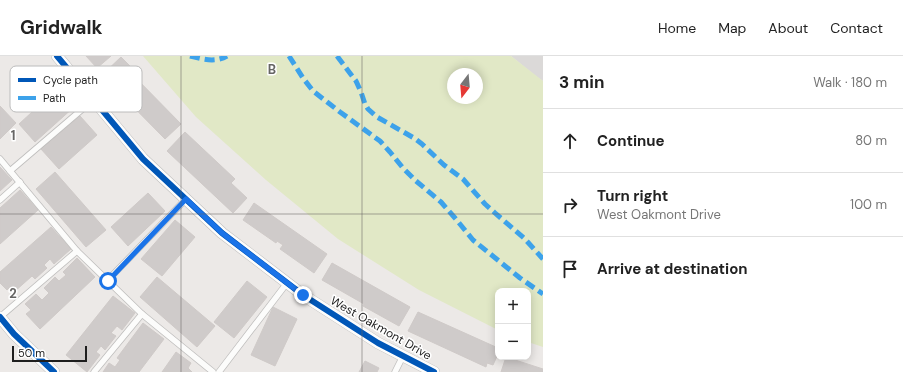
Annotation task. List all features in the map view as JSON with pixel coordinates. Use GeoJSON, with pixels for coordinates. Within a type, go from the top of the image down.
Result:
{"type":"FeatureCollection","features":[{"type":"Feature","properties":{"kind":"street","name":"West Oakmont Drive"},"geometry":{"type":"LineString","coordinates":[[57,56],[65,66]]}},
{"type":"Feature","properties":{"kind":"street","name":"West Oakmont Drive"},"geometry":{"type":"LineString","coordinates":[[103,112],[143,159],[222,233],[303,295],[372,339],[434,372]]}},
{"type":"Feature","properties":{"kind":"street"},"geometry":{"type":"LineString","coordinates":[[0,317],[14,334],[54,372]]}},
{"type":"Feature","properties":{"kind":"lane"},"geometry":{"type":"LineString","coordinates":[[10,170],[79,112]]}},
{"type":"Feature","properties":{"kind":"lane"},"geometry":{"type":"LineString","coordinates":[[0,159],[77,251],[142,314],[205,370],[213,372]]}},
{"type":"Feature","properties":{"kind":"lane"},"geometry":{"type":"LineString","coordinates":[[0,200],[20,182]]}},
{"type":"Feature","properties":{"kind":"lane"},"geometry":{"type":"LineString","coordinates":[[108,281],[186,199]]}},
{"type":"Feature","properties":{"kind":"lane"},"geometry":{"type":"LineString","coordinates":[[0,317],[77,251]]}},
{"type":"Feature","properties":{"kind":"lane"},"geometry":{"type":"LineString","coordinates":[[219,372],[287,283]]}},
{"type":"Feature","properties":{"kind":"lane"},"geometry":{"type":"LineString","coordinates":[[94,372],[142,314]]}},
{"type":"Feature","properties":{"kind":"lane"},"geometry":{"type":"LineString","coordinates":[[395,372],[403,356]]}},
{"type":"Feature","properties":{"kind":"shaded area"},"geometry":{"type":"Polygon","coordinates":[[[511,56],[543,56],[543,81],[537,77],[511,56]]]}},
{"type":"Feature","properties":{"kind":"green space"},"geometry":{"type":"Polygon","coordinates":[[[143,56],[511,56],[543,81],[543,347],[531,343],[531,288],[495,288],[495,328],[419,290],[338,239],[266,180],[196,117],[143,56]]]}},
{"type":"Feature","properties":{"kind":"building"},"geometry":{"type":"Polygon","coordinates":[[[86,56],[111,56],[99,66],[95,66],[86,56]]]}},
{"type":"Feature","properties":{"kind":"building"},"geometry":{"type":"Polygon","coordinates":[[[121,57],[130,66],[112,66],[121,57]]]}},
{"type":"Feature","properties":{"kind":"building"},"geometry":{"type":"Polygon","coordinates":[[[142,84],[181,124],[165,139],[138,112],[142,112],[142,84]]]}},
{"type":"Feature","properties":{"kind":"building"},"geometry":{"type":"Polygon","coordinates":[[[0,106],[16,123],[0,139],[0,106]]]}},
{"type":"Feature","properties":{"kind":"building"},"geometry":{"type":"Polygon","coordinates":[[[32,112],[68,112],[35,142],[19,124],[32,112]]]}},
{"type":"Feature","properties":{"kind":"building"},"geometry":{"type":"Polygon","coordinates":[[[80,116],[97,135],[59,169],[41,149],[80,116]]]}},
{"type":"Feature","properties":{"kind":"building"},"geometry":{"type":"Polygon","coordinates":[[[185,132],[235,179],[231,183],[247,198],[233,213],[167,151],[185,132]]]}},
{"type":"Feature","properties":{"kind":"building"},"geometry":{"type":"Polygon","coordinates":[[[0,167],[12,180],[0,191],[0,167]]]}},
{"type":"Feature","properties":{"kind":"building"},"geometry":{"type":"Polygon","coordinates":[[[55,172],[106,230],[86,247],[36,189],[55,172]]]}},
{"type":"Feature","properties":{"kind":"building"},"geometry":{"type":"Polygon","coordinates":[[[20,190],[38,210],[0,244],[0,208],[20,190]]]}},
{"type":"Feature","properties":{"kind":"building"},"geometry":{"type":"Polygon","coordinates":[[[148,193],[165,211],[128,246],[111,227],[148,193]]]}},
{"type":"Feature","properties":{"kind":"building"},"geometry":{"type":"Polygon","coordinates":[[[254,203],[327,254],[314,273],[280,249],[283,245],[277,241],[276,243],[243,220],[254,203]]]}},
{"type":"Feature","properties":{"kind":"building"},"geometry":{"type":"Polygon","coordinates":[[[175,220],[195,237],[162,276],[141,259],[175,220]]]}},
{"type":"Feature","properties":{"kind":"building"},"geometry":{"type":"Polygon","coordinates":[[[51,227],[71,249],[54,264],[50,259],[44,265],[47,268],[35,279],[32,276],[14,292],[10,287],[7,290],[0,283],[0,272],[51,227]]]}},
{"type":"Feature","properties":{"kind":"building"},"geometry":{"type":"Polygon","coordinates":[[[77,258],[95,277],[40,329],[26,314],[31,310],[25,304],[36,294],[42,300],[49,293],[44,288],[55,277],[59,281],[66,275],[63,272],[77,258]]]}},
{"type":"Feature","properties":{"kind":"building"},"geometry":{"type":"Polygon","coordinates":[[[332,263],[410,307],[399,326],[363,306],[364,304],[322,280],[332,263]]]}},
{"type":"Feature","properties":{"kind":"building"},"geometry":{"type":"Polygon","coordinates":[[[157,277],[215,326],[197,347],[140,297],[157,277]]]}},
{"type":"Feature","properties":{"kind":"building"},"geometry":{"type":"Polygon","coordinates":[[[247,281],[267,297],[234,338],[214,322],[247,281]]]}},
{"type":"Feature","properties":{"kind":"building"},"geometry":{"type":"Polygon","coordinates":[[[113,296],[135,313],[122,330],[117,326],[111,333],[116,336],[105,350],[101,346],[96,352],[100,355],[87,372],[66,355],[113,296]]]}},
{"type":"Feature","properties":{"kind":"building"},"geometry":{"type":"Polygon","coordinates":[[[273,307],[297,319],[275,366],[251,355],[273,307]]]}},
{"type":"Feature","properties":{"kind":"building"},"geometry":{"type":"Polygon","coordinates":[[[418,312],[495,347],[495,360],[493,365],[487,363],[486,367],[408,331],[418,312]]]}},
{"type":"Feature","properties":{"kind":"building"},"geometry":{"type":"Polygon","coordinates":[[[143,323],[164,339],[139,372],[103,372],[109,363],[115,367],[120,360],[117,358],[143,323]]]}},
{"type":"Feature","properties":{"kind":"building"},"geometry":{"type":"Polygon","coordinates":[[[176,352],[191,363],[188,368],[192,372],[162,372],[176,352]]]}},
{"type":"Feature","properties":{"kind":"building"},"geometry":{"type":"Polygon","coordinates":[[[505,360],[515,360],[543,369],[543,372],[501,372],[505,360]]]}},
{"type":"Feature","properties":{"kind":"building"},"geometry":{"type":"Polygon","coordinates":[[[365,361],[379,368],[377,372],[359,372],[365,361]]]}},
{"type":"Feature","properties":{"kind":"marked path"},"geometry":{"type":"LineString","coordinates":[[190,56],[213,60],[227,56]]}},
{"type":"Feature","properties":{"kind":"marked path"},"geometry":{"type":"LineString","coordinates":[[289,56],[313,91],[380,141],[403,168],[441,202],[473,240],[520,278],[543,294]]}},
{"type":"Feature","properties":{"kind":"marked path"},"geometry":{"type":"LineString","coordinates":[[337,56],[356,81],[368,109],[377,117],[414,138],[444,165],[463,179],[485,204],[524,238],[543,259]]}},
{"type":"Feature","properties":{"kind":"cycle path"},"geometry":{"type":"LineString","coordinates":[[57,56],[65,66]]}},
{"type":"Feature","properties":{"kind":"cycle path"},"geometry":{"type":"LineString","coordinates":[[104,112],[143,159],[222,233],[303,295],[378,343],[434,372]]}},
{"type":"Feature","properties":{"kind":"cycle path"},"geometry":{"type":"LineString","coordinates":[[0,317],[14,334],[54,372]]}},
{"type":"Feature","properties":{"kind":"route"},"geometry":{"type":"LineString","coordinates":[[108,281],[186,199],[222,233],[303,295]]}}]}
